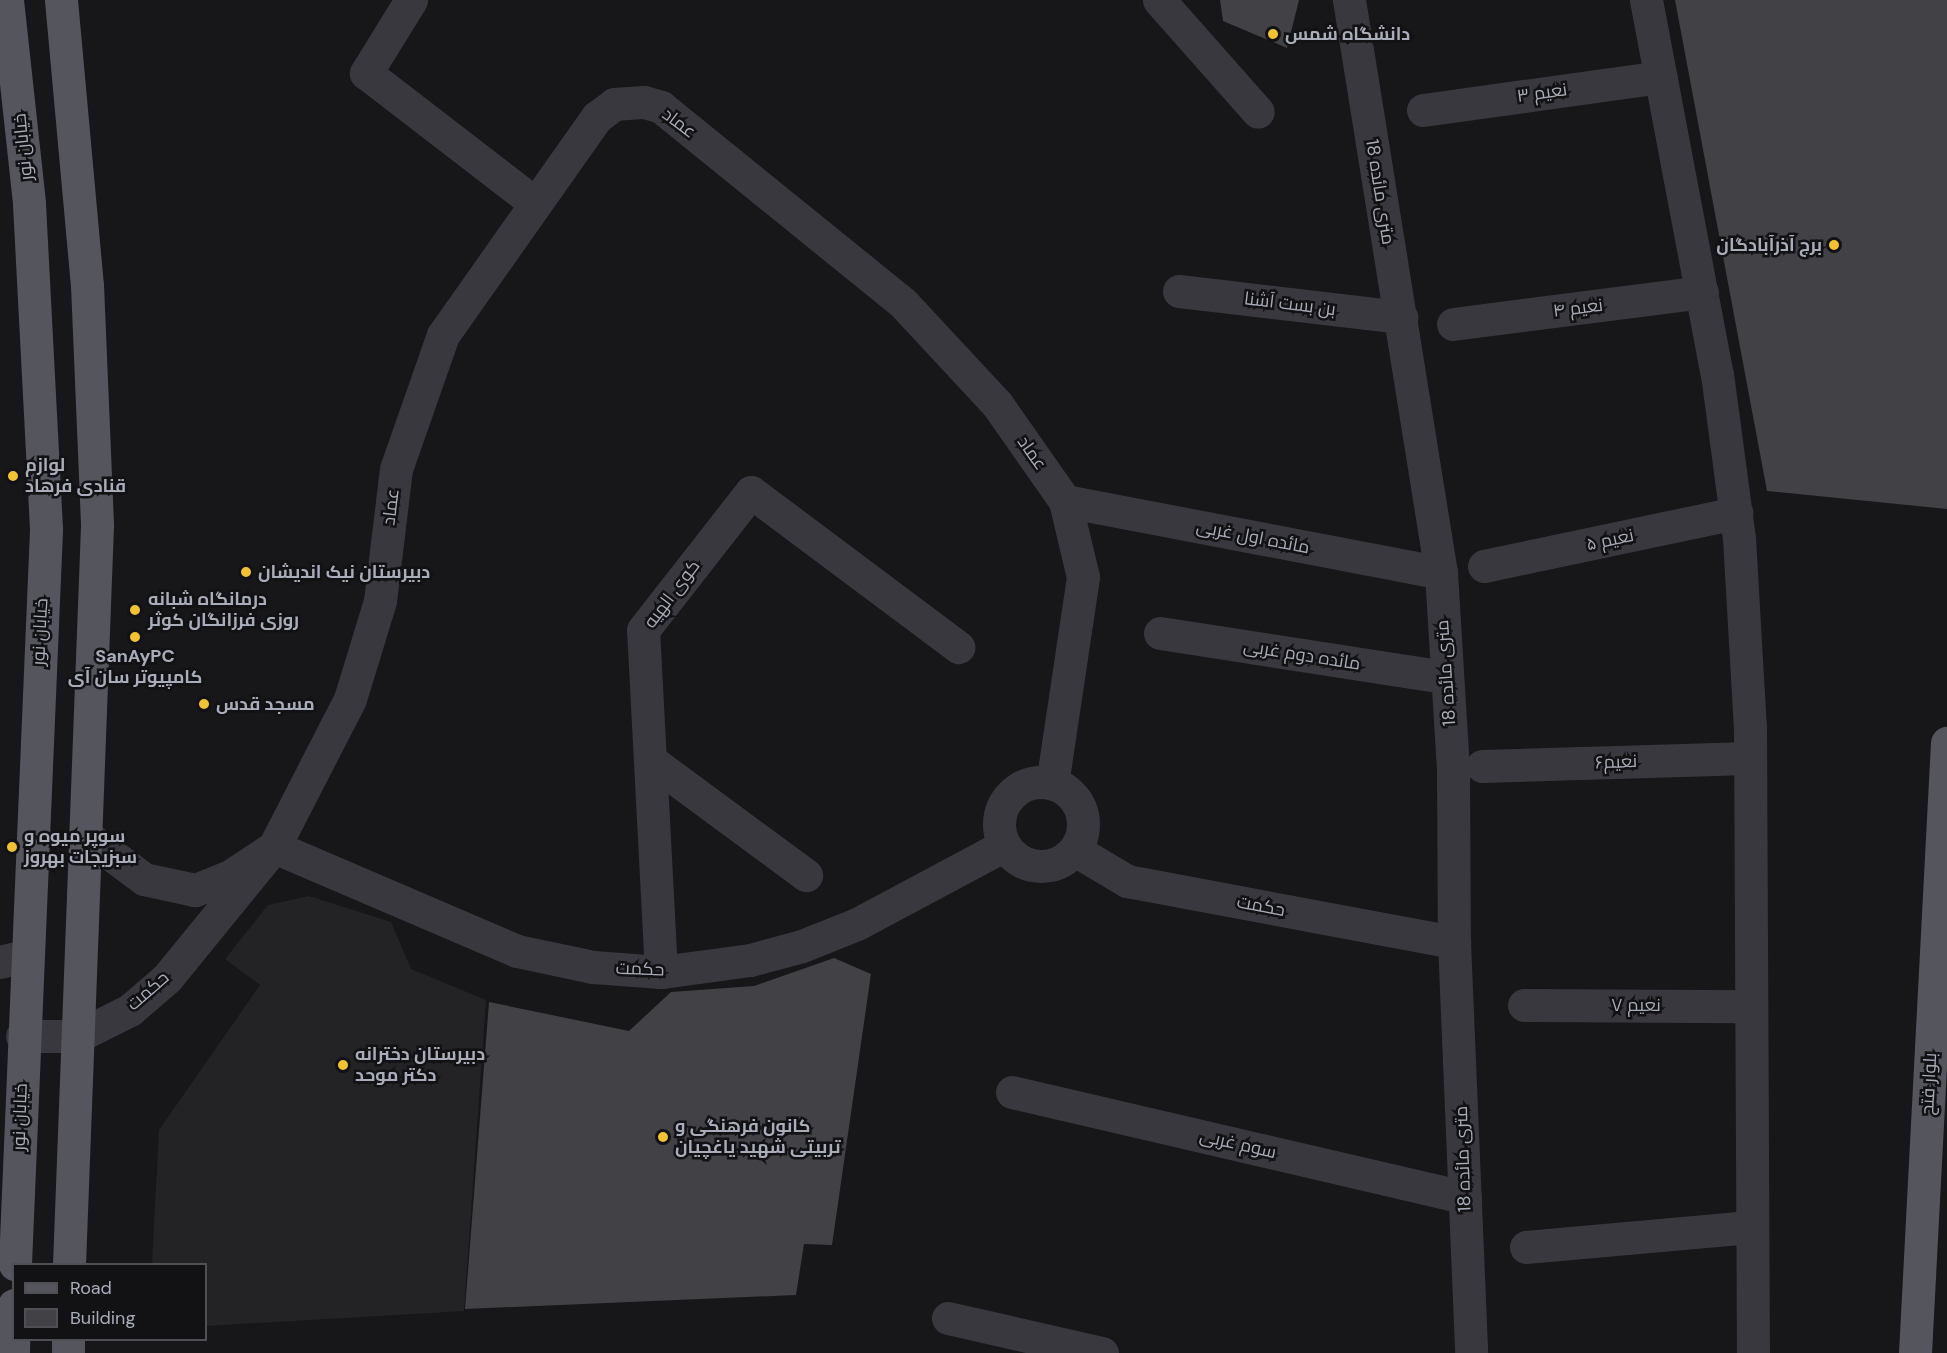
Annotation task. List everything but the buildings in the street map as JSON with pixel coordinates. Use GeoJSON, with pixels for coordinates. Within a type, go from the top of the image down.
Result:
{"type":"FeatureCollection","features":[{"type":"Feature","properties":{"kind":"main road","name":"خیابان نور"},"geometry":{"type":"LineString","coordinates":[[7,0],[29,204],[46,530],[12,959],[22,1036],[15,1263]]}},
{"type":"Feature","properties":{"kind":"main road"},"geometry":{"type":"LineString","coordinates":[[60,0],[87,285],[97,526],[69,1263]]}},
{"type":"Feature","properties":{"kind":"main road","name":"بلوار فتح"},"geometry":{"type":"LineString","coordinates":[[1915,1353],[1947,743]]}},
{"type":"Feature","properties":{"kind":"street"},"geometry":{"type":"LineString","coordinates":[[411,0],[366,73],[536,203]]}},
{"type":"Feature","properties":{"kind":"street"},"geometry":{"type":"LineString","coordinates":[[1159,0],[1258,112]]}},
{"type":"Feature","properties":{"kind":"street","name":"18 متری مائده"},"geometry":{"type":"LineString","coordinates":[[1349,0],[1441,573],[1444,677],[1453,767],[1454,942],[1471,1353]]}},
{"type":"Feature","properties":{"kind":"street"},"geometry":{"type":"LineString","coordinates":[[1646,0],[1702,292],[1736,513],[1749,758],[1748,1006],[1753,1353]]}},
{"type":"Feature","properties":{"kind":"street","name":"نعیم ۳"},"geometry":{"type":"LineString","coordinates":[[1423,110],[1661,76]]}},
{"type":"Feature","properties":{"kind":"street","name":"عماد"},"geometry":{"type":"LineString","coordinates":[[274,847],[350,699],[380,601],[396,469],[443,335],[597,117],[614,104],[644,102],[661,107],[903,303],[997,404],[1065,501],[1083,577],[1052,784]]}},
{"type":"Feature","properties":{"kind":"street","name":"بن بست آشنا"},"geometry":{"type":"LineString","coordinates":[[1179,291],[1401,317]]}},
{"type":"Feature","properties":{"kind":"street","name":"نعیم ۴"},"geometry":{"type":"LineString","coordinates":[[1453,324],[1702,292]]}},
{"type":"Feature","properties":{"kind":"street","name":"کوی الهیه"},"geometry":{"type":"LineString","coordinates":[[661,972],[643,630],[751,492],[958,647]]}},
{"type":"Feature","properties":{"kind":"street","name":"مائده اول غربی"},"geometry":{"type":"LineString","coordinates":[[1065,501],[1441,573]]}},
{"type":"Feature","properties":{"kind":"street","name":"نعیم ۵"},"geometry":{"type":"LineString","coordinates":[[1484,566],[1736,513]]}},
{"type":"Feature","properties":{"kind":"street","name":"مائده دوم غربی"},"geometry":{"type":"LineString","coordinates":[[1160,633],[1444,677]]}},
{"type":"Feature","properties":{"kind":"street","name":"نعیم۶"},"geometry":{"type":"LineString","coordinates":[[1482,766],[1749,758]]}},
{"type":"Feature","properties":{"kind":"street"},"geometry":{"type":"LineString","coordinates":[[650,760],[806,874]]}},
{"type":"Feature","properties":{"kind":"street"},"geometry":{"type":"LineString","coordinates":[[1031,784],[1052,784],[1081,807],[1084,823],[1075,850],[1061,861],[1041,866],[1020,861],[1003,846],[999,826],[1013,793],[1031,784]]}},
{"type":"Feature","properties":{"kind":"street"},"geometry":{"type":"LineString","coordinates":[[85,835],[144,879],[195,890],[230,876],[274,847]]}},
{"type":"Feature","properties":{"kind":"street","name":"حکمت"},"geometry":{"type":"LineString","coordinates":[[78,1036],[130,1010],[166,978],[274,847],[517,951],[593,967],[661,972],[750,960],[802,946],[856,924],[1003,846]]}},
{"type":"Feature","properties":{"kind":"street","name":"حکمت"},"geometry":{"type":"LineString","coordinates":[[1075,850],[1127,881],[1454,942]]}},
{"type":"Feature","properties":{"kind":"street","name":"نعیم ۷"},"geometry":{"type":"LineString","coordinates":[[1524,1005],[1748,1006]]}},
{"type":"Feature","properties":{"kind":"street"},"geometry":{"type":"LineString","coordinates":[[22,1036],[78,1036]]}},
{"type":"Feature","properties":{"kind":"street","name":"سوم غربی"},"geometry":{"type":"LineString","coordinates":[[1012,1092],[1465,1197]]}},
{"type":"Feature","properties":{"kind":"street"},"geometry":{"type":"LineString","coordinates":[[1526,1247],[1750,1227]]}},
{"type":"Feature","properties":{"kind":"street"},"geometry":{"type":"LineString","coordinates":[[948,1318],[1102,1353]]}},
{"type":"Feature","properties":{"kind":"shaded area","name":"دبیرستان دخترانه دکتر موحد"},"geometry":{"type":"Polygon","coordinates":[[[309,896],[391,922],[411,969],[486,1000],[464,1311],[207,1326],[207,1263],[152,1263],[159,1130],[260,985],[225,959],[268,905],[309,896]]]}},
{"type":"Feature","properties":{"kind":"place","name":"دانشگاه شمس"},"geometry":{"type":"Point","coordinates":[1273,34]}},
{"type":"Feature","properties":{"kind":"place","name":"برج آذرآبادگان"},"geometry":{"type":"Point","coordinates":[1834,245]}},
{"type":"Feature","properties":{"kind":"place","name":"لوازم قنادی فرهاد"},"geometry":{"type":"Point","coordinates":[13,476]}},
{"type":"Feature","properties":{"kind":"place","name":"دبیرستان نیک اندیشان"},"geometry":{"type":"Point","coordinates":[246,572]}},
{"type":"Feature","properties":{"kind":"place","name":"درمانگاه شبانه روزی فرزانگان کوثر"},"geometry":{"type":"Point","coordinates":[135,610]}},
{"type":"Feature","properties":{"kind":"place","name":"SanAyPC کامپیوتر سان آی"},"geometry":{"type":"Point","coordinates":[135,637]}},
{"type":"Feature","properties":{"kind":"place","name":"مسجد قدس"},"geometry":{"type":"Point","coordinates":[204,704]}},
{"type":"Feature","properties":{"kind":"place","name":"سوپر میوه و سبزیجات بهروز"},"geometry":{"type":"Point","coordinates":[12,847]}},
{"type":"Feature","properties":{"kind":"place","name":"دبیرستان دخترانه دکتر موحد"},"geometry":{"type":"Point","coordinates":[343,1065]}},
{"type":"Feature","properties":{"kind":"place","name":"کانون فرهنگی و تربیتی شهید یاغچیان"},"geometry":{"type":"Point","coordinates":[663,1137]}}]}
